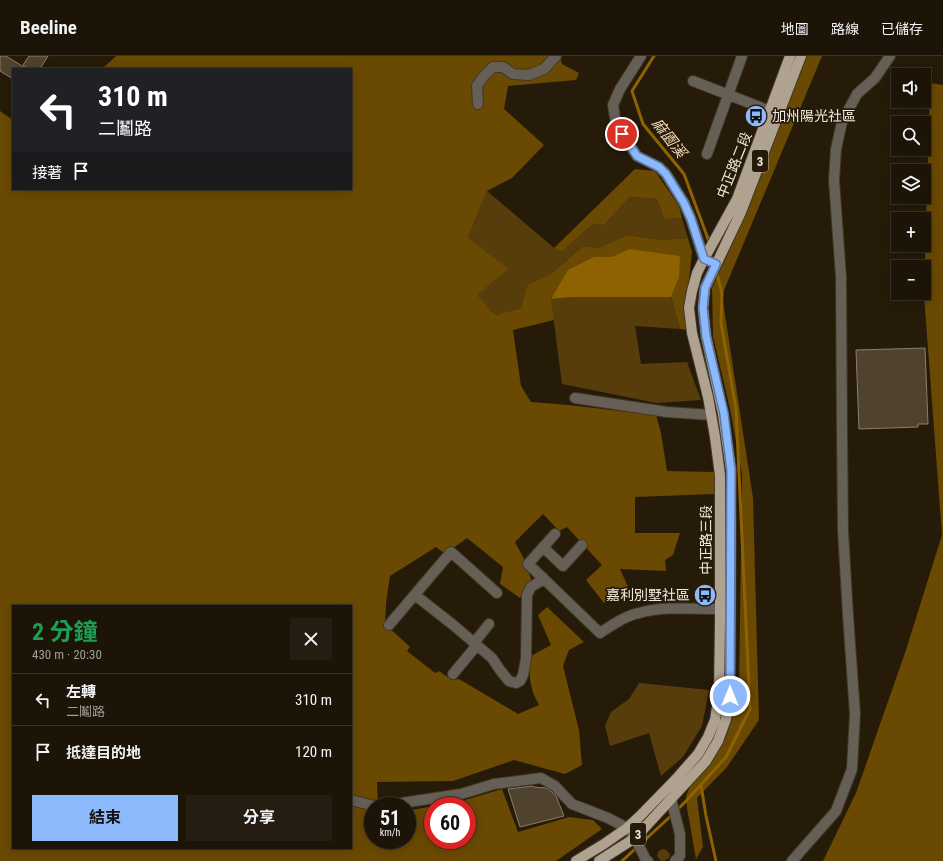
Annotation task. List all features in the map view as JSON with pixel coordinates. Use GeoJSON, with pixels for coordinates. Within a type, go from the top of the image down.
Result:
{"type":"FeatureCollection","features":[{"type":"Feature","properties":{"kind":"main road","name":"中正路二段"},"geometry":{"type":"LineString","coordinates":[[704,259],[737,199],[790,56]]}},
{"type":"Feature","properties":{"kind":"main road","name":"中正路二段"},"geometry":{"type":"LineString","coordinates":[[716,264],[741,212],[801,56]]}},
{"type":"Feature","properties":{"kind":"main road","name":"中正路三段"},"geometry":{"type":"LineString","coordinates":[[576,861],[627,828],[665,790],[698,754],[715,720],[719,694],[720,474],[711,414],[692,333],[689,308],[692,291],[704,259]]}},
{"type":"Feature","properties":{"kind":"main road","name":"中正路三段"},"geometry":{"type":"LineString","coordinates":[[599,861],[635,838],[706,761],[718,741],[726,719],[730,696],[731,470],[724,414],[706,336],[703,308],[705,288],[716,264]]}},
{"type":"Feature","properties":{"kind":"street"},"geometry":{"type":"LineString","coordinates":[[478,104],[478,86],[493,67],[503,67],[513,74],[529,75],[544,69],[556,56]]}},
{"type":"Feature","properties":{"kind":"street"},"geometry":{"type":"LineString","coordinates":[[642,56],[620,89],[613,105],[616,124],[637,156],[659,167],[666,174],[684,203],[691,219],[704,259],[716,264]]}},
{"type":"Feature","properties":{"kind":"street"},"geometry":{"type":"LineString","coordinates":[[707,154],[742,56]]}},
{"type":"Feature","properties":{"kind":"street"},"geometry":{"type":"LineString","coordinates":[[792,861],[836,812],[852,769],[855,714],[843,531],[841,277],[834,180],[836,149],[842,122],[857,94],[875,78],[890,56]]}},
{"type":"Feature","properties":{"kind":"street"},"geometry":{"type":"LineString","coordinates":[[693,81],[770,111]]}},
{"type":"Feature","properties":{"kind":"street"},"geometry":{"type":"LineString","coordinates":[[575,398],[667,412],[711,414]]}},
{"type":"Feature","properties":{"kind":"street"},"geometry":{"type":"LineString","coordinates":[[555,534],[528,564],[600,633],[617,622],[638,613],[654,610],[674,609],[720,609]]}},
{"type":"Feature","properties":{"kind":"street"},"geometry":{"type":"LineString","coordinates":[[543,547],[563,566],[582,545]]}},
{"type":"Feature","properties":{"kind":"street"},"geometry":{"type":"LineString","coordinates":[[389,625],[451,552],[497,593]]}},
{"type":"Feature","properties":{"kind":"street"},"geometry":{"type":"LineString","coordinates":[[415,595],[476,644],[492,658],[510,681],[516,683],[520,681],[523,675],[526,659],[527,595],[531,587],[544,579]]}},
{"type":"Feature","properties":{"kind":"street"},"geometry":{"type":"LineString","coordinates":[[453,674],[489,624]]}},
{"type":"Feature","properties":{"kind":"street"},"geometry":{"type":"LineString","coordinates":[[416,801],[461,794],[494,784],[541,778],[555,786],[572,804],[608,818],[627,828],[635,838],[648,861]]}},
{"type":"Feature","properties":{"kind":"street"},"geometry":{"type":"LineString","coordinates":[[665,790],[671,799],[680,834],[680,856],[675,861]]}},
{"type":"Feature","properties":{"kind":"street"},"geometry":{"type":"LineString","coordinates":[[352,800],[364,803]]}},
{"type":"Feature","properties":{"kind":"shaded area"},"geometry":{"type":"Polygon","coordinates":[[[116,56],[560,56],[562,64],[579,73],[576,80],[508,86],[504,109],[544,145],[512,178],[487,191],[468,238],[508,269],[477,295],[495,315],[521,308],[527,285],[552,273],[583,246],[598,248],[627,235],[663,240],[688,238],[692,252],[686,308],[688,330],[680,329],[671,297],[679,278],[629,249],[611,257],[594,257],[551,298],[554,320],[513,330],[521,386],[531,402],[656,415],[661,433],[667,471],[714,472],[714,494],[635,497],[635,533],[680,533],[673,555],[665,560],[666,571],[620,569],[629,589],[604,603],[586,580],[602,565],[567,527],[559,531],[543,514],[515,542],[524,559],[532,582],[520,598],[500,584],[503,567],[467,538],[445,554],[436,547],[390,576],[385,624],[410,647],[407,651],[435,673],[439,671],[452,680],[459,679],[518,714],[539,705],[533,693],[530,680],[529,657],[551,645],[538,615],[547,607],[584,642],[569,650],[563,666],[579,730],[582,765],[565,774],[514,760],[453,781],[377,782],[378,797],[364,797],[364,849],[416,849],[416,809],[424,808],[424,849],[476,849],[475,797],[502,789],[518,832],[569,817],[593,820],[602,829],[556,861],[0,861],[0,111],[12,119],[12,190],[352,190],[352,68],[103,68],[116,56]]]}},
{"type":"Feature","properties":{"kind":"shaded area"},"geometry":{"type":"Polygon","coordinates":[[[807,56],[822,56],[722,295],[753,498],[759,720],[727,767],[697,798],[703,847],[696,859],[686,796],[690,786],[711,763],[727,735],[739,694],[742,474],[730,409],[713,336],[712,288],[747,212],[807,56]]]}},
{"type":"Feature","properties":{"kind":"shaded area"},"geometry":{"type":"Polygon","coordinates":[[[931,83],[943,85],[943,861],[823,861],[856,793],[906,650],[942,535],[924,300],[931,300],[931,260],[925,260],[925,252],[931,252],[931,212],[926,212],[927,204],[931,204],[931,164],[928,164],[928,156],[931,156],[931,116],[929,116],[929,108],[931,108],[931,83]]]}},
{"type":"Feature","properties":{"kind":"shaded area"},"geometry":{"type":"Polygon","coordinates":[[[635,169],[655,171],[679,206],[682,218],[664,219],[657,199],[630,197],[604,225],[593,224],[562,252],[554,248],[635,169]]]}},
{"type":"Feature","properties":{"kind":"shaded area"},"geometry":{"type":"Polygon","coordinates":[[[487,191],[554,248],[562,252],[593,224],[604,225],[630,197],[657,199],[664,219],[682,218],[688,238],[663,240],[627,235],[598,248],[583,246],[552,273],[527,285],[521,308],[495,315],[476,295],[468,238],[487,191]]]}},
{"type":"Feature","properties":{"kind":"shaded area"},"geometry":{"type":"Polygon","coordinates":[[[629,249],[680,256],[679,278],[671,297],[573,297],[551,299],[568,270],[594,257],[611,257],[629,249]]]}},
{"type":"Feature","properties":{"kind":"shaded area"},"geometry":{"type":"Polygon","coordinates":[[[573,297],[671,297],[680,329],[635,326],[641,364],[687,362],[701,400],[657,403],[562,384],[551,299],[573,297]]]}},
{"type":"Feature","properties":{"kind":"shaded area"},"geometry":{"type":"Polygon","coordinates":[[[639,683],[709,690],[702,726],[683,757],[661,776],[649,733],[610,746],[605,726],[611,712],[629,699],[639,683]]]}},
{"type":"Feature","properties":{"kind":"shaded area"},"geometry":{"type":"Polygon","coordinates":[[[662,849],[666,850],[670,854],[669,858],[664,861],[660,860],[657,856],[658,852],[662,849]]]}},
{"type":"Feature","properties":{"kind":"building"},"geometry":{"type":"Polygon","coordinates":[[[0,56],[6,56],[25,68],[12,68],[12,78],[0,71],[0,56]]]}},
{"type":"Feature","properties":{"kind":"building"},"geometry":{"type":"Polygon","coordinates":[[[29,56],[48,56],[41,68],[28,68],[23,65],[29,56]]]}},
{"type":"Feature","properties":{"kind":"building"},"geometry":{"type":"Polygon","coordinates":[[[925,348],[928,424],[918,424],[918,427],[859,429],[856,350],[925,348]]]}},
{"type":"Feature","properties":{"kind":"building"},"geometry":{"type":"Polygon","coordinates":[[[533,786],[546,788],[551,791],[556,796],[564,816],[520,827],[508,789],[533,786]]]}},
{"type":"Feature","properties":{"kind":"waterway","name":"麻園溪"},"geometry":{"type":"LineString","coordinates":[[654,56],[632,91],[643,124],[684,174],[709,243]]}},
{"type":"Feature","properties":{"kind":"waterway"},"geometry":{"type":"LineString","coordinates":[[677,810],[726,757],[750,709],[736,409],[721,323],[722,293],[716,271]]}},
{"type":"Feature","properties":{"kind":"waterway"},"geometry":{"type":"LineString","coordinates":[[701,785],[716,861]]}},
{"type":"Feature","properties":{"kind":"waterway"},"geometry":{"type":"LineString","coordinates":[[622,861],[673,814]]}},
{"type":"Feature","properties":{"kind":"place","name":"加州陽光社區"},"geometry":{"type":"Point","coordinates":[756,116]}},
{"type":"Feature","properties":{"kind":"place","name":"嘉利別墅社區"},"geometry":{"type":"Point","coordinates":[705,595]}},
{"type":"Feature","properties":{"kind":"route"},"geometry":{"type":"LineString","coordinates":[[622,134],[637,156],[659,167],[666,174],[684,203],[691,219],[704,259],[716,264],[705,288],[703,308],[706,336],[724,414],[731,470],[730,696]]}}]}
